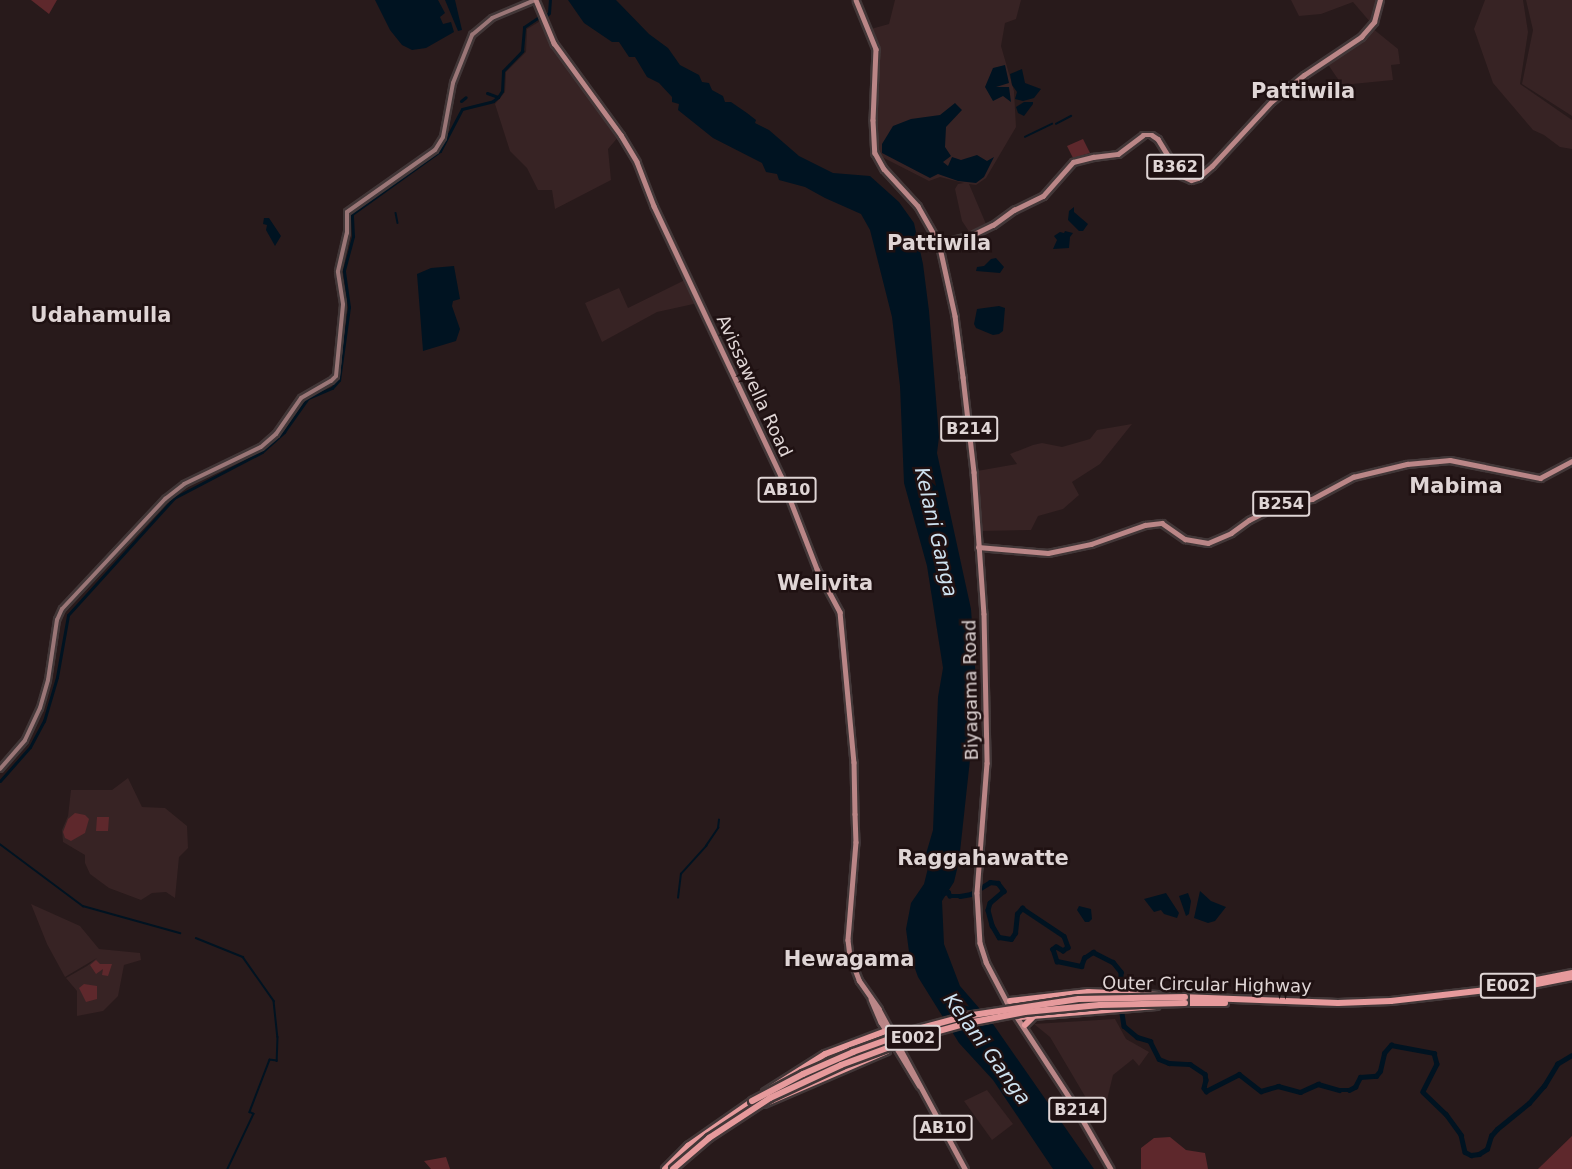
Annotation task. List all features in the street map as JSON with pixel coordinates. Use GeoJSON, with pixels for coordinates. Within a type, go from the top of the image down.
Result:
{"type":"FeatureCollection","features":[{"type":"Feature","properties":{"kind":"highway","name":"Outer Circular Highway"},"geometry":{"type":"LineString","coordinates":[[1443,998],[1572,973]]}},
{"type":"Feature","properties":{"kind":"highway","name":"Outer Circular Highway"},"geometry":{"type":"LineString","coordinates":[[665,1169],[688,1146],[752,1101],[803,1074],[853,1052],[957,1018],[1008,1008],[1079,999],[1273,1003],[1443,998],[1506,991],[1572,977]]}},
{"type":"Feature","properties":{"kind":"highway"},"geometry":{"type":"LineString","coordinates":[[1010,1001],[1032,997],[1110,992],[1185,1000]]}},
{"type":"Feature","properties":{"kind":"highway","name":"Outer Circular Highway"},"geometry":{"type":"LineString","coordinates":[[673,1169],[709,1138],[744,1113],[806,1080],[867,1054],[968,1023],[1070,1007],[1185,1000]]}},
{"type":"Feature","properties":{"kind":"highway"},"geometry":{"type":"LineString","coordinates":[[1020,1017],[1058,1016],[1185,1000]]}},
{"type":"Feature","properties":{"kind":"highway"},"geometry":{"type":"LineString","coordinates":[[1025,1026],[1034,1017]]}},
{"type":"Feature","properties":{"kind":"highway"},"geometry":{"type":"LineString","coordinates":[[752,1101],[825,1054],[886,1031]]}},
{"type":"Feature","properties":{"kind":"highway"},"geometry":{"type":"LineString","coordinates":[[744,1113],[896,1048]]}},
{"type":"Feature","properties":{"kind":"main road","name":"Avissawella Road"},"geometry":{"type":"LineString","coordinates":[[535,0],[560,52],[621,135],[637,162],[654,206],[781,477],[817,569],[840,612],[856,842],[848,945],[856,974],[965,1169]]}},
{"type":"Feature","properties":{"kind":"main road"},"geometry":{"type":"LineString","coordinates":[[0,769],[25,740],[40,708],[48,680],[57,620],[62,609],[165,499],[184,484],[261,447],[276,434],[301,398],[332,381],[336,376],[343,304],[339,264],[347,233],[347,212],[435,150],[443,137],[453,83],[472,35],[492,18],[535,0]]}},
{"type":"Feature","properties":{"kind":"main road","name":"Biyagama Road"},"geometry":{"type":"LineString","coordinates":[[856,0],[875,44],[873,120],[875,153],[884,169],[918,206],[939,243],[953,307],[963,377],[984,614],[987,741],[977,893],[978,931],[986,962],[1039,1052]]}},
{"type":"Feature","properties":{"kind":"main road","name":"B362"},"geometry":{"type":"LineString","coordinates":[[939,243],[970,236],[993,225],[1014,210],[1043,196],[1073,162],[1094,156],[1118,154],[1143,135],[1152,135],[1158,139],[1180,175],[1191,180],[1198,178],[1272,101],[1369,30],[1376,17],[1380,0]]}},
{"type":"Feature","properties":{"kind":"main road","name":"B254"},"geometry":{"type":"LineString","coordinates":[[978,547],[1048,552],[1092,544],[1145,525],[1162,523],[1185,539],[1208,543],[1231,533],[1249,520],[1283,503],[1316,497],[1353,477],[1407,464],[1449,460],[1540,478],[1572,461]]}},
{"type":"Feature","properties":{"kind":"main road","name":"Biyagama Road"},"geometry":{"type":"LineString","coordinates":[[993,973],[1007,1002],[1073,1103],[1111,1169]]}},
{"type":"Feature","properties":{"kind":"main road","name":"Avissawella Road"},"geometry":{"type":"LineString","coordinates":[[870,997],[886,1031],[921,1087]]}},
{"type":"Feature","properties":{"kind":"shaded area"},"geometry":{"type":"Polygon","coordinates":[[[31,0],[57,0],[49,14],[31,0]]]}},
{"type":"Feature","properties":{"kind":"shaded area"},"geometry":{"type":"Polygon","coordinates":[[[895,0],[1021,0],[1016,19],[1005,23],[1001,46],[1014,91],[1016,127],[986,178],[976,185],[969,184],[986,224],[970,233],[962,221],[955,189],[958,184],[964,183],[940,177],[929,181],[878,155],[874,120],[876,44],[871,29],[889,24],[895,0]]]}},
{"type":"Feature","properties":{"kind":"shaded area"},"geometry":{"type":"Polygon","coordinates":[[[1291,0],[1379,0],[1371,23],[1353,2],[1321,14],[1299,16],[1291,0]]]}},
{"type":"Feature","properties":{"kind":"shaded area"},"geometry":{"type":"Polygon","coordinates":[[[1485,0],[1523,0],[1528,32],[1520,84],[1572,120],[1572,149],[1560,147],[1533,130],[1493,83],[1474,29],[1485,0]]]}},
{"type":"Feature","properties":{"kind":"shaded area"},"geometry":{"type":"Polygon","coordinates":[[[1526,0],[1572,0],[1572,116],[1522,84],[1533,30],[1526,0]]]}},
{"type":"Feature","properties":{"kind":"shaded area"},"geometry":{"type":"Polygon","coordinates":[[[542,20],[558,53],[619,136],[608,149],[611,180],[555,209],[552,190],[538,190],[527,168],[510,151],[495,104],[505,92],[506,72],[526,52],[527,29],[542,20]]]}},
{"type":"Feature","properties":{"kind":"shaded area"},"geometry":{"type":"Polygon","coordinates":[[[1372,28],[1398,49],[1400,64],[1391,65],[1393,80],[1342,85],[1327,63],[1357,43],[1372,28]]]}},
{"type":"Feature","properties":{"kind":"shaded area"},"geometry":{"type":"Polygon","coordinates":[[[1083,139],[1090,153],[1073,158],[1067,146],[1083,139]]]}},
{"type":"Feature","properties":{"kind":"shaded area"},"geometry":{"type":"Polygon","coordinates":[[[687,279],[698,303],[657,312],[602,342],[585,303],[619,288],[628,308],[687,279]]]}},
{"type":"Feature","properties":{"kind":"shaded area"},"geometry":{"type":"Polygon","coordinates":[[[1132,424],[1100,464],[1072,482],[1079,495],[1063,509],[1038,516],[1031,530],[979,531],[977,471],[1017,464],[1010,454],[1033,445],[1042,443],[1062,447],[1090,439],[1097,430],[1132,424]]]}},
{"type":"Feature","properties":{"kind":"shaded area"},"geometry":{"type":"Polygon","coordinates":[[[128,778],[142,807],[165,808],[187,826],[188,848],[179,857],[175,898],[166,892],[152,893],[141,900],[109,888],[90,874],[85,863],[85,855],[63,842],[62,830],[68,816],[71,790],[112,790],[128,778]]]}},
{"type":"Feature","properties":{"kind":"shaded area"},"geometry":{"type":"Polygon","coordinates":[[[75,813],[85,815],[89,819],[85,833],[71,841],[65,838],[63,832],[68,819],[75,813]]]}},
{"type":"Feature","properties":{"kind":"shaded area"},"geometry":{"type":"Polygon","coordinates":[[[97,817],[109,817],[108,831],[96,831],[97,817]]]}},
{"type":"Feature","properties":{"kind":"shaded area"},"geometry":{"type":"Polygon","coordinates":[[[31,904],[80,926],[99,949],[140,953],[141,960],[124,965],[118,996],[103,1011],[77,1016],[77,991],[66,978],[97,958],[65,977],[47,944],[31,904]]]}},
{"type":"Feature","properties":{"kind":"shaded area"},"geometry":{"type":"Polygon","coordinates":[[[96,960],[100,964],[112,964],[108,976],[102,975],[103,969],[96,974],[90,965],[96,960]]]}},
{"type":"Feature","properties":{"kind":"shaded area"},"geometry":{"type":"Polygon","coordinates":[[[84,984],[97,986],[97,999],[86,1002],[79,988],[84,984]]]}},
{"type":"Feature","properties":{"kind":"shaded area"},"geometry":{"type":"Polygon","coordinates":[[[1115,1019],[1126,1039],[1149,1052],[1139,1066],[1133,1059],[1113,1075],[1106,1104],[1084,1118],[1078,1110],[1089,1103],[1050,1037],[1034,1024],[1115,1019]]]}},
{"type":"Feature","properties":{"kind":"shaded area"},"geometry":{"type":"Polygon","coordinates":[[[987,1090],[1013,1124],[992,1140],[964,1101],[987,1090]]]}},
{"type":"Feature","properties":{"kind":"shaded area"},"geometry":{"type":"Polygon","coordinates":[[[1572,1136],[1572,1169],[1538,1169],[1572,1136]]]}},
{"type":"Feature","properties":{"kind":"shaded area"},"geometry":{"type":"Polygon","coordinates":[[[1170,1137],[1186,1150],[1205,1153],[1208,1169],[1141,1169],[1141,1148],[1154,1138],[1170,1137]]]}},
{"type":"Feature","properties":{"kind":"shaded area"},"geometry":{"type":"Polygon","coordinates":[[[446,1157],[450,1169],[431,1169],[424,1161],[446,1157]]]}},
{"type":"Feature","properties":{"kind":"water"},"geometry":{"type":"Polygon","coordinates":[[[375,0],[438,0],[445,13],[440,17],[443,24],[451,22],[454,32],[426,48],[412,50],[402,45],[390,30],[375,0]]]}},
{"type":"Feature","properties":{"kind":"water"},"geometry":{"type":"Polygon","coordinates":[[[445,0],[455,0],[462,30],[458,31],[445,0]]]}},
{"type":"Feature","properties":{"kind":"water","name":"Kelani Ganga"},"geometry":{"type":"Polygon","coordinates":[[[568,0],[616,0],[649,34],[668,48],[680,65],[699,75],[702,82],[709,83],[712,90],[723,96],[725,102],[731,102],[747,113],[756,120],[755,123],[769,130],[799,156],[833,173],[870,176],[899,202],[914,223],[923,264],[929,311],[939,437],[937,453],[971,609],[977,695],[959,861],[954,882],[942,901],[944,944],[960,986],[993,1024],[1094,1169],[1053,1169],[993,1080],[959,1043],[918,977],[909,952],[906,929],[911,903],[924,884],[928,868],[926,854],[933,830],[938,697],[943,668],[927,566],[904,483],[900,386],[892,317],[870,230],[861,214],[805,187],[779,180],[777,174],[766,172],[762,163],[713,138],[678,110],[679,104],[672,102],[672,97],[659,83],[647,77],[635,57],[629,57],[619,42],[612,42],[584,23],[568,0]]]}},
{"type":"Feature","properties":{"kind":"water"},"geometry":{"type":"Polygon","coordinates":[[[1005,65],[1009,83],[996,87],[1009,87],[1011,102],[1003,96],[993,101],[985,87],[993,68],[1005,65]]]}},
{"type":"Feature","properties":{"kind":"water"},"geometry":{"type":"Polygon","coordinates":[[[1022,69],[1025,83],[1041,89],[1034,98],[1023,101],[1015,99],[1017,92],[1012,85],[1010,74],[1022,69]]]}},
{"type":"Feature","properties":{"kind":"water"},"geometry":{"type":"Polygon","coordinates":[[[1024,102],[1033,102],[1033,104],[1024,116],[1018,113],[1016,107],[1024,102]]]}},
{"type":"Feature","properties":{"kind":"water"},"geometry":{"type":"Polygon","coordinates":[[[955,103],[962,110],[946,127],[945,147],[951,156],[943,162],[948,166],[952,157],[961,160],[977,155],[987,161],[994,157],[984,177],[976,183],[958,181],[938,174],[930,178],[882,153],[882,144],[893,126],[911,119],[940,115],[955,103]]]}},
{"type":"Feature","properties":{"kind":"water"},"geometry":{"type":"Polygon","coordinates":[[[1074,207],[1074,212],[1088,224],[1083,231],[1079,231],[1068,220],[1069,211],[1074,207]]]}},
{"type":"Feature","properties":{"kind":"water"},"geometry":{"type":"Polygon","coordinates":[[[264,218],[269,218],[281,236],[275,246],[266,230],[267,225],[263,224],[264,218]]]}},
{"type":"Feature","properties":{"kind":"water"},"geometry":{"type":"Polygon","coordinates":[[[1065,231],[1073,233],[1070,237],[1069,248],[1053,249],[1057,240],[1054,236],[1065,231]]]}},
{"type":"Feature","properties":{"kind":"water"},"geometry":{"type":"Polygon","coordinates":[[[996,258],[1004,267],[1000,273],[976,271],[977,267],[984,266],[991,259],[996,258]]]}},
{"type":"Feature","properties":{"kind":"water"},"geometry":{"type":"Polygon","coordinates":[[[454,266],[460,299],[453,301],[452,306],[460,329],[456,341],[423,351],[417,274],[431,268],[454,266]]]}},
{"type":"Feature","properties":{"kind":"water"},"geometry":{"type":"Polygon","coordinates":[[[999,306],[1005,308],[1003,331],[993,335],[976,328],[974,324],[977,309],[999,306]]]}},
{"type":"Feature","properties":{"kind":"water"},"geometry":{"type":"Polygon","coordinates":[[[1200,891],[1211,901],[1226,907],[1215,921],[1208,923],[1194,918],[1200,891]]]}},
{"type":"Feature","properties":{"kind":"water"},"geometry":{"type":"Polygon","coordinates":[[[1166,893],[1179,913],[1177,918],[1164,914],[1161,910],[1154,912],[1144,899],[1166,893]]]}},
{"type":"Feature","properties":{"kind":"water"},"geometry":{"type":"Polygon","coordinates":[[[1188,893],[1191,901],[1189,914],[1186,916],[1179,896],[1188,893]]]}},
{"type":"Feature","properties":{"kind":"water"},"geometry":{"type":"Polygon","coordinates":[[[1079,906],[1091,909],[1092,919],[1089,922],[1085,922],[1077,910],[1079,906]]]}},
{"type":"Feature","properties":{"kind":"waterway"},"geometry":{"type":"LineString","coordinates":[[0,781],[30,747],[44,721],[57,677],[68,615],[174,498],[262,452],[284,432],[308,398],[332,388],[339,380],[349,307],[344,270],[353,236],[352,214],[440,151],[462,109],[493,101],[498,97],[502,91],[503,71],[522,51],[524,27],[549,13],[550,0]]}},
{"type":"Feature","properties":{"kind":"waterway"},"geometry":{"type":"LineString","coordinates":[[487,93],[498,97]]}},
{"type":"Feature","properties":{"kind":"waterway"},"geometry":{"type":"LineString","coordinates":[[461,101],[466,97]]}},
{"type":"Feature","properties":{"kind":"waterway"},"geometry":{"type":"LineString","coordinates":[[1056,124],[1071,116]]}},
{"type":"Feature","properties":{"kind":"waterway"},"geometry":{"type":"LineString","coordinates":[[1025,137],[1052,124]]}},
{"type":"Feature","properties":{"kind":"waterway"},"geometry":{"type":"LineString","coordinates":[[396,213],[398,223]]}},
{"type":"Feature","properties":{"kind":"waterway"},"geometry":{"type":"LineString","coordinates":[[678,898],[681,874],[706,846],[718,828],[719,820]]}},
{"type":"Feature","properties":{"kind":"waterway"},"geometry":{"type":"LineString","coordinates":[[0,844],[83,906],[180,933]]}},
{"type":"Feature","properties":{"kind":"waterway"},"geometry":{"type":"LineString","coordinates":[[943,893],[948,892],[950,896],[960,896],[971,894],[990,882],[998,883],[1004,891],[990,903],[988,910],[992,925],[999,937],[1011,939],[1015,933],[1017,914],[1022,908],[1064,936],[1068,947],[1063,951],[1056,947],[1053,949],[1057,961],[1081,966],[1084,958],[1093,952],[1113,962],[1121,972],[1121,995]]}},
{"type":"Feature","properties":{"kind":"waterway"},"geometry":{"type":"LineString","coordinates":[[196,938],[243,957],[274,1001],[278,1037],[277,1061],[270,1060],[250,1112],[254,1114],[228,1169]]}},
{"type":"Feature","properties":{"kind":"waterway"},"geometry":{"type":"LineString","coordinates":[[1121,1007],[1124,1026],[1137,1037],[1150,1041],[1159,1059],[1169,1063],[1190,1064],[1205,1074],[1204,1088],[1206,1091],[1239,1074],[1261,1091],[1278,1086],[1300,1092],[1318,1084],[1339,1090],[1349,1090],[1355,1087],[1360,1077],[1376,1076],[1380,1071],[1384,1053],[1391,1045],[1434,1053],[1437,1064],[1423,1092],[1446,1114],[1461,1135],[1465,1152],[1471,1155],[1479,1154],[1487,1149],[1491,1136],[1497,1129],[1529,1103],[1544,1086],[1557,1064],[1572,1055]]}},
{"type":"Feature","properties":{"kind":"district","name":"Pattiwila"},"geometry":{"type":"Point","coordinates":[1303,91]}},
{"type":"Feature","properties":{"kind":"district","name":"Pattiwila"},"geometry":{"type":"Point","coordinates":[939,243]}},
{"type":"Feature","properties":{"kind":"district","name":"Udahamulla"},"geometry":{"type":"Point","coordinates":[101,315]}},
{"type":"Feature","properties":{"kind":"district","name":"Mabima"},"geometry":{"type":"Point","coordinates":[1456,486]}},
{"type":"Feature","properties":{"kind":"district","name":"Welivita"},"geometry":{"type":"Point","coordinates":[825,583]}},
{"type":"Feature","properties":{"kind":"district","name":"Raggahawatte"},"geometry":{"type":"Point","coordinates":[983,858]}},
{"type":"Feature","properties":{"kind":"district","name":"Hewagama"},"geometry":{"type":"Point","coordinates":[849,959]}}]}
